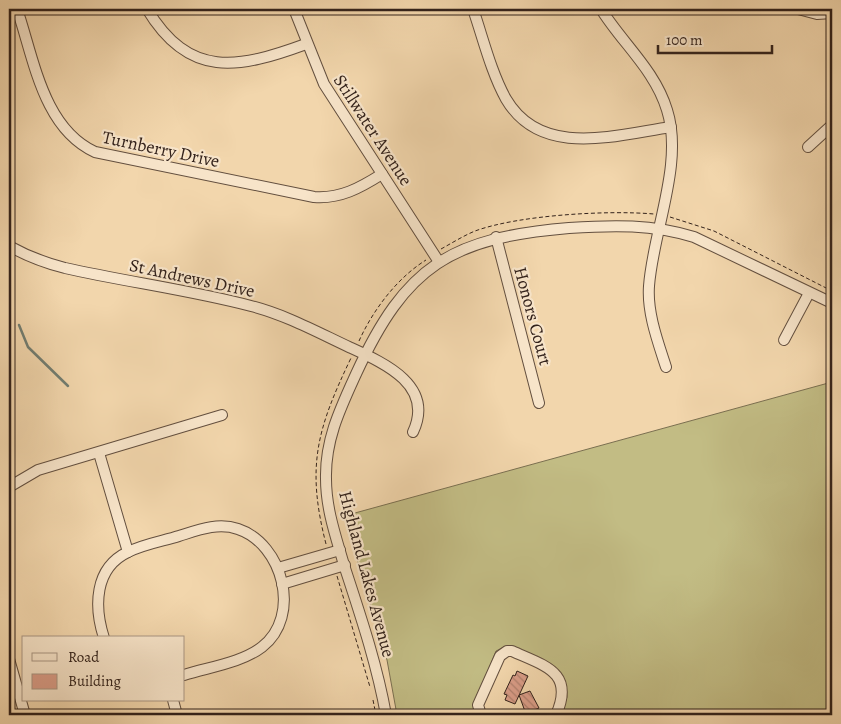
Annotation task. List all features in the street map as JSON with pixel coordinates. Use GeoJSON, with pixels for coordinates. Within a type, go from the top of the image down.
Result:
{"type":"FeatureCollection","features":[{"type":"Feature","properties":{"kind":"street","name":"Turnberry Drive"},"geometry":{"type":"LineString","coordinates":[[17,9],[54,116],[72,138],[95,152],[314,197],[334,196],[354,191],[382,174]]}},
{"type":"Feature","properties":{"kind":"street"},"geometry":{"type":"LineString","coordinates":[[147,9],[159,29],[172,43],[183,51],[208,60],[223,63],[253,61],[306,44]]}},
{"type":"Feature","properties":{"kind":"street","name":"Stillwater Avenue"},"geometry":{"type":"LineString","coordinates":[[294,9],[306,44],[324,84],[437,258]]}},
{"type":"Feature","properties":{"kind":"street"},"geometry":{"type":"LineString","coordinates":[[473,9],[506,98],[522,118],[532,126],[549,135],[572,139],[671,127]]}},
{"type":"Feature","properties":{"kind":"street"},"geometry":{"type":"LineString","coordinates":[[602,9],[616,32],[655,81],[666,104],[671,127],[669,172],[649,298],[666,367]]}},
{"type":"Feature","properties":{"kind":"street"},"geometry":{"type":"LineString","coordinates":[[798,9],[817,14],[832,13]]}},
{"type":"Feature","properties":{"kind":"street"},"geometry":{"type":"LineString","coordinates":[[808,147],[832,125]]}},
{"type":"Feature","properties":{"kind":"street","name":"Highland Lakes Avenue"},"geometry":{"type":"LineString","coordinates":[[386,715],[379,678],[329,511],[326,491],[327,450],[334,423],[381,323],[399,298],[437,258],[496,237],[536,231],[609,225],[659,228],[703,240],[832,303]]}},
{"type":"Feature","properties":{"kind":"street","name":"Honors Court"},"geometry":{"type":"LineString","coordinates":[[496,237],[539,403]]}},
{"type":"Feature","properties":{"kind":"street","name":"St Andrews Drive"},"geometry":{"type":"LineString","coordinates":[[9,246],[28,256],[66,268],[252,306],[301,324],[365,354],[396,372],[408,384],[418,406],[417,422],[413,432]]}},
{"type":"Feature","properties":{"kind":"street"},"geometry":{"type":"LineString","coordinates":[[784,340],[809,293]]}},
{"type":"Feature","properties":{"kind":"street"},"geometry":{"type":"LineString","coordinates":[[9,487],[38,470],[222,415]]}},
{"type":"Feature","properties":{"kind":"street"},"geometry":{"type":"LineString","coordinates":[[99,452],[128,552]]}},
{"type":"Feature","properties":{"kind":"street"},"geometry":{"type":"LineString","coordinates":[[103,636],[99,622],[99,589],[112,565],[128,552],[208,527],[229,526],[244,531],[260,541],[268,550],[278,568],[282,584],[282,616],[273,636],[265,645],[240,659],[185,675]]}},
{"type":"Feature","properties":{"kind":"street"},"geometry":{"type":"LineString","coordinates":[[278,568],[340,550]]}},
{"type":"Feature","properties":{"kind":"street"},"geometry":{"type":"LineString","coordinates":[[282,584],[344,565]]}},
{"type":"Feature","properties":{"kind":"street"},"geometry":{"type":"LineString","coordinates":[[481,715],[478,705],[500,656],[507,651],[512,651],[544,666],[558,676],[564,695],[556,715]]}},
{"type":"Feature","properties":{"kind":"street"},"geometry":{"type":"LineString","coordinates":[[9,659],[25,715]]}},
{"type":"Feature","properties":{"kind":"street"},"geometry":{"type":"LineString","coordinates":[[174,702],[177,715]]}},
{"type":"Feature","properties":{"kind":"path"},"geometry":{"type":"LineString","coordinates":[[329,554],[316,496],[316,453],[326,412],[355,350],[379,308],[393,290],[414,267],[437,258],[476,231],[520,220],[608,213],[661,216],[693,223],[714,231],[832,291]]}},
{"type":"Feature","properties":{"kind":"path"},"geometry":{"type":"LineString","coordinates":[[334,568],[371,691]]}},
{"type":"Feature","properties":{"kind":"path"},"geometry":{"type":"LineString","coordinates":[[373,698],[376,715]]}},
{"type":"Feature","properties":{"kind":"shaded area"},"geometry":{"type":"Polygon","coordinates":[[[832,382],[832,715],[561,715],[567,697],[566,685],[556,668],[513,646],[504,647],[496,651],[475,704],[474,710],[476,715],[397,715],[387,660],[344,516],[832,382]]]}},
{"type":"Feature","properties":{"kind":"building"},"geometry":{"type":"Polygon","coordinates":[[[517,671],[528,676],[515,704],[505,700],[507,695],[504,694],[513,675],[515,676],[517,671]]]}},
{"type":"Feature","properties":{"kind":"building"},"geometry":{"type":"Polygon","coordinates":[[[530,691],[539,708],[526,714],[519,695],[530,691]]]}},
{"type":"Feature","properties":{"kind":"waterway"},"geometry":{"type":"LineString","coordinates":[[19,325],[28,347],[68,386]]}}]}
